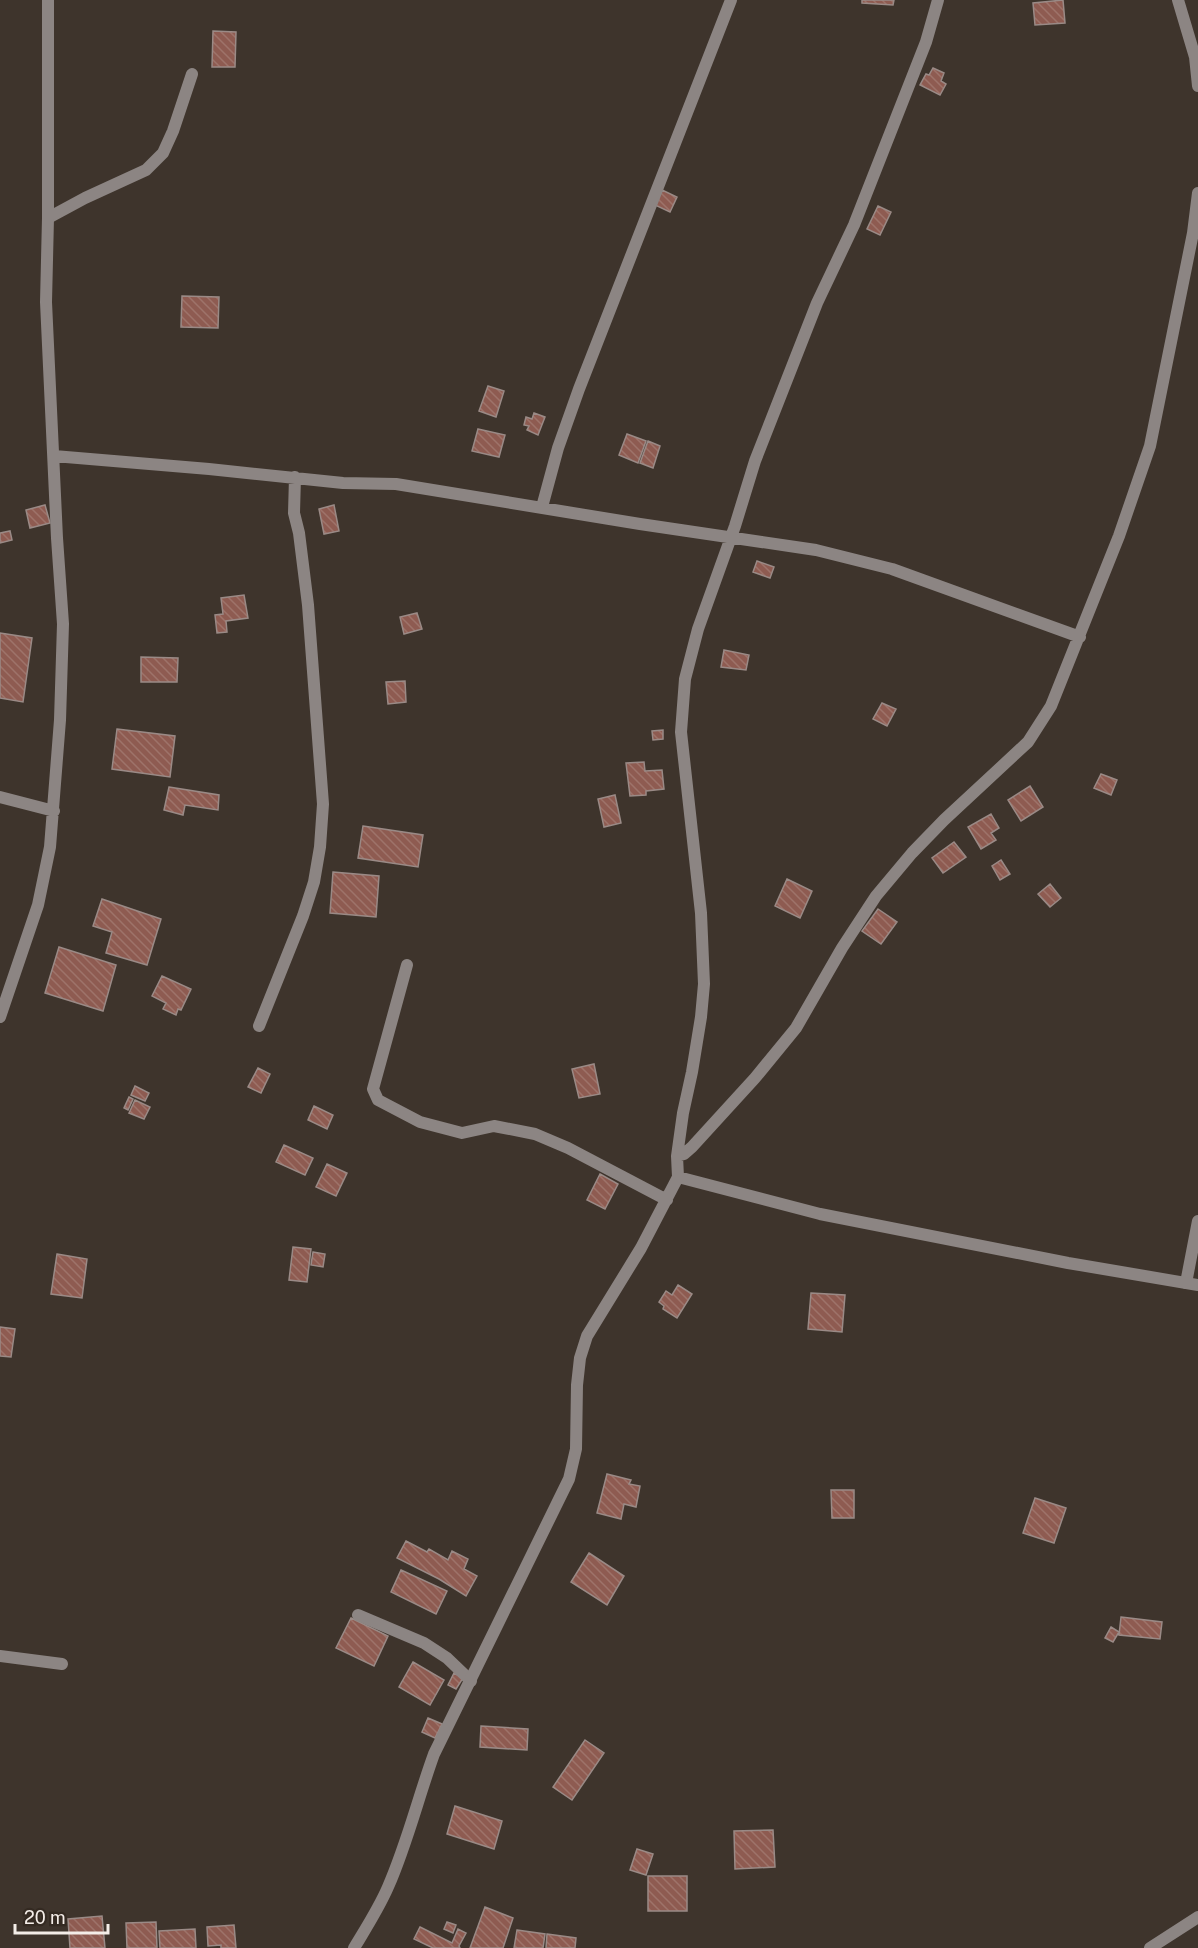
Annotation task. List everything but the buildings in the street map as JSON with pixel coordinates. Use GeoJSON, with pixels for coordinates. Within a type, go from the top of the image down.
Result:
{"type":"FeatureCollection","features":[{"type":"Feature","properties":{"kind":"street"},"geometry":{"type":"LineString","coordinates":[[1,1014],[38,905],[50,847],[54,811],[63,624],[46,302],[48,0]]}},
{"type":"Feature","properties":{"kind":"street"},"geometry":{"type":"LineString","coordinates":[[542,507],[558,448],[579,389],[731,0]]}},
{"type":"Feature","properties":{"kind":"street"},"geometry":{"type":"LineString","coordinates":[[354,1948],[388,1888],[434,1754],[569,1479],[576,1449],[577,1385],[580,1358],[587,1336],[641,1248],[678,1177],[683,1113],[701,1017],[704,984],[701,913],[681,732],[686,679],[698,629],[767,428],[817,303],[866,193],[926,42],[938,0]]}},
{"type":"Feature","properties":{"kind":"street"},"geometry":{"type":"LineString","coordinates":[[1178,0],[1195,57],[1198,86]]}},
{"type":"Feature","properties":{"kind":"street"},"geometry":{"type":"LineString","coordinates":[[48,218],[85,198],[147,170],[163,153],[192,74]]}},
{"type":"Feature","properties":{"kind":"street"},"geometry":{"type":"LineString","coordinates":[[678,1156],[692,1147],[755,1078],[796,1028],[842,948],[876,896],[912,853],[944,820],[1028,742],[1051,706],[1119,536],[1150,446],[1194,233],[1198,193]]}},
{"type":"Feature","properties":{"kind":"street"},"geometry":{"type":"LineString","coordinates":[[54,456],[343,483],[396,484],[816,550],[892,569],[1080,637]]}},
{"type":"Feature","properties":{"kind":"street"},"geometry":{"type":"LineString","coordinates":[[259,1026],[303,916],[314,882],[320,847],[323,804],[308,605],[299,533],[294,513],[295,477]]}},
{"type":"Feature","properties":{"kind":"street"},"geometry":{"type":"LineString","coordinates":[[0,797],[54,811]]}},
{"type":"Feature","properties":{"kind":"street"},"geometry":{"type":"LineString","coordinates":[[407,965],[373,1089],[378,1100],[420,1122],[462,1133],[494,1126],[535,1134],[568,1148],[667,1200]]}},
{"type":"Feature","properties":{"kind":"street"},"geometry":{"type":"LineString","coordinates":[[678,1177],[852,1220],[1046,1259],[1192,1284],[1198,1221]]}},
{"type":"Feature","properties":{"kind":"street"},"geometry":{"type":"LineString","coordinates":[[358,1615],[424,1643],[447,1658],[471,1681]]}},
{"type":"Feature","properties":{"kind":"street"},"geometry":{"type":"LineString","coordinates":[[0,1656],[62,1664]]}},
{"type":"Feature","properties":{"kind":"street"},"geometry":{"type":"LineString","coordinates":[[1150,1948],[1198,1917]]}}]}
